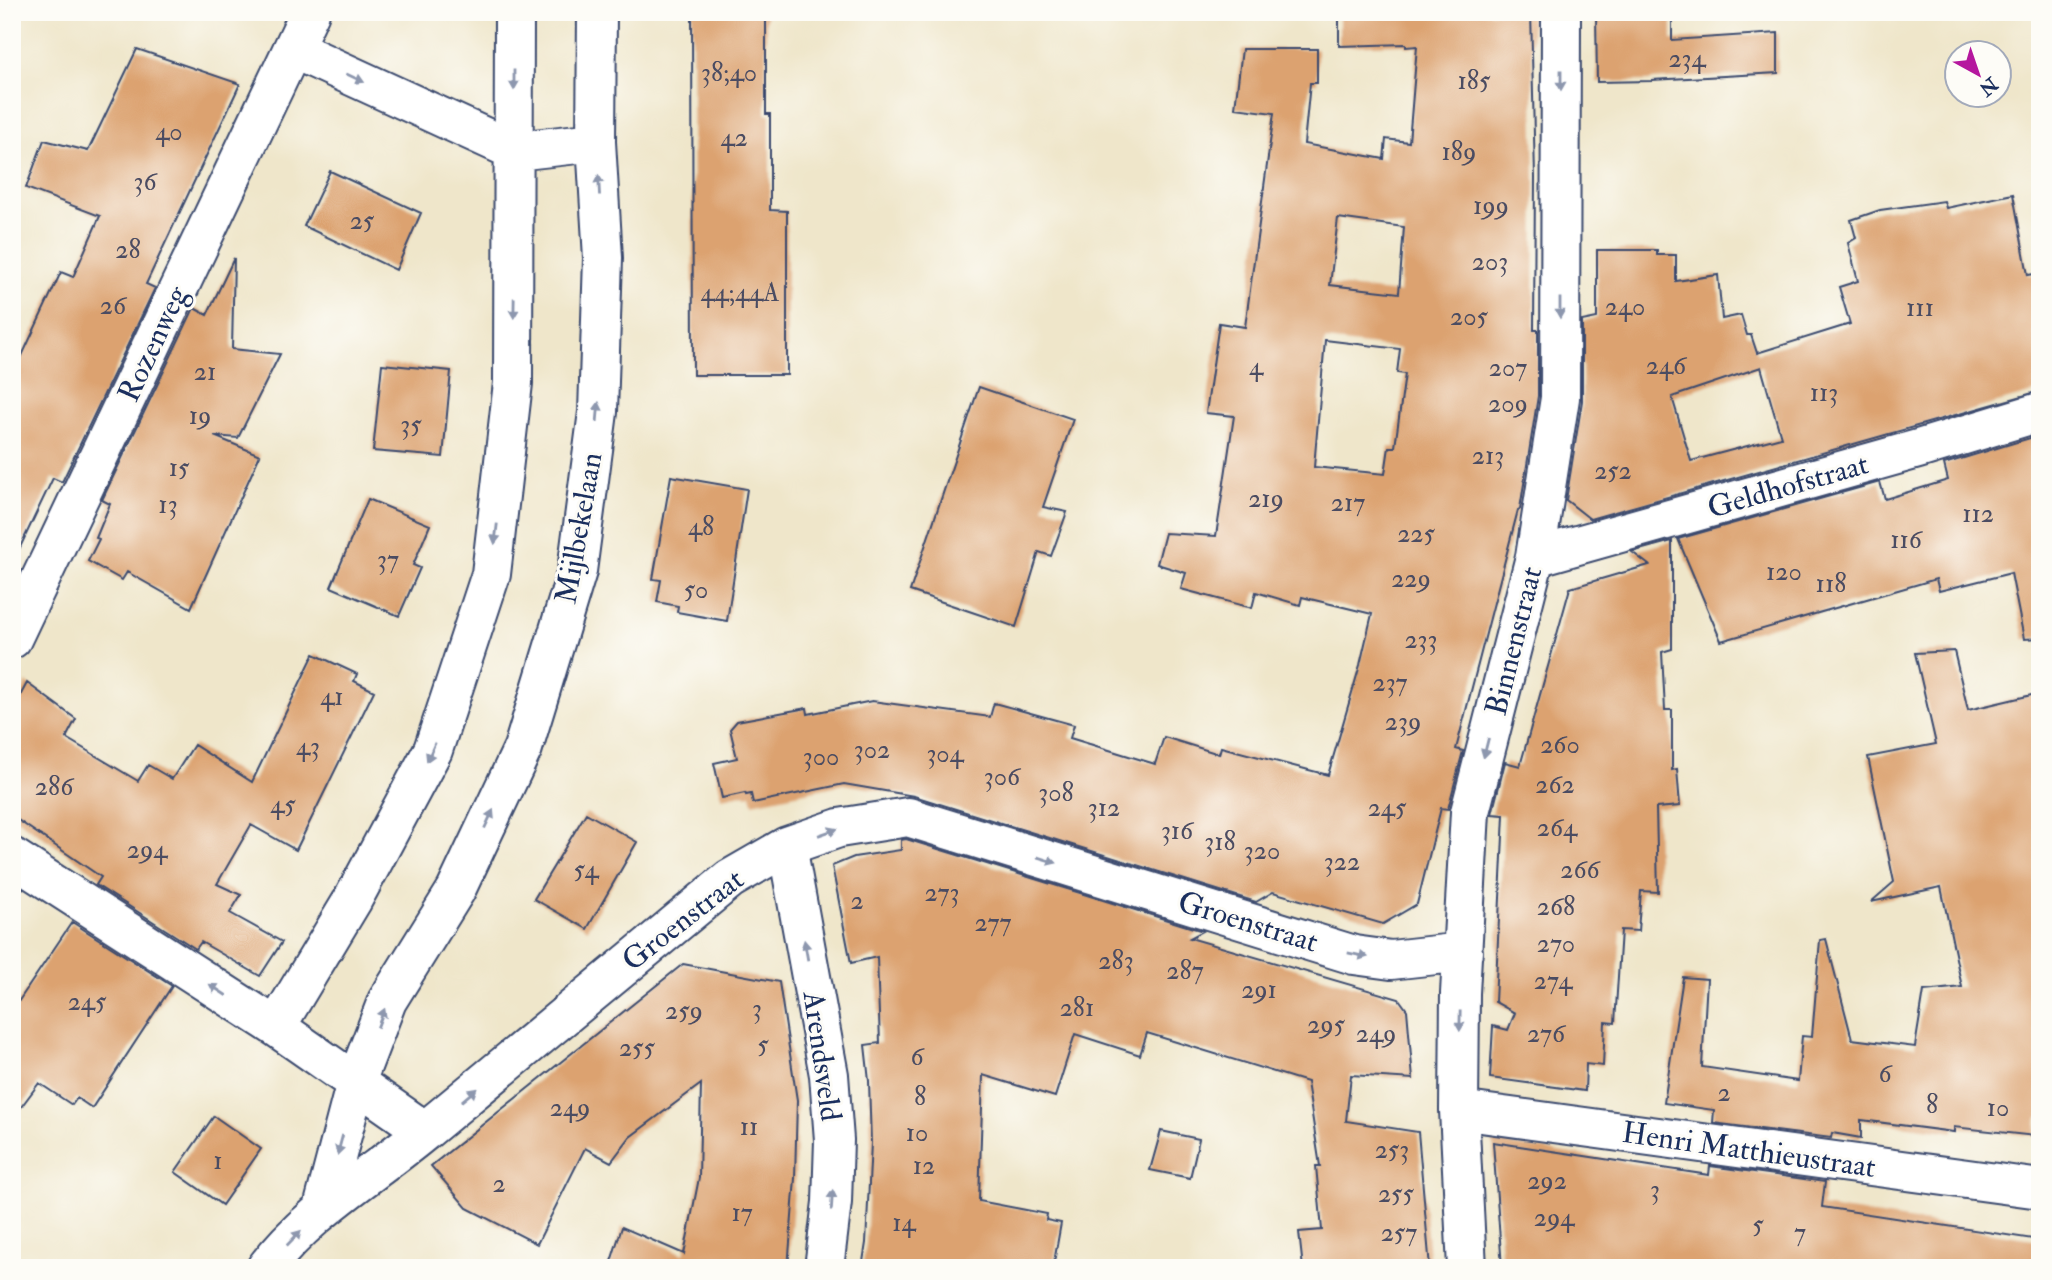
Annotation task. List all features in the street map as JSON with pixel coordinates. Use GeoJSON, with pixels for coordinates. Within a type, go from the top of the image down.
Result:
{"type":"FeatureCollection","features":[{"type":"Feature","properties":{"kind":"street","name":"Rozenweg"},"geometry":{"type":"LineString","coordinates":[[12,639],[310,12]]}},
{"type":"Feature","properties":{"kind":"street"},"geometry":{"type":"LineString","coordinates":[[276,1027],[352,901],[433,750],[491,574],[513,383],[514,12]]}},
{"type":"Feature","properties":{"kind":"street","name":"Mijlbekelaan"},"geometry":{"type":"LineString","coordinates":[[323,1208],[356,1082],[387,1001],[456,890],[523,748],[576,571],[598,412],[603,258],[596,142],[597,12]]}},
{"type":"Feature","properties":{"kind":"street","name":"Binnenstraat"},"geometry":{"type":"LineString","coordinates":[[1467,1268],[1459,1110],[1470,813],[1535,557],[1560,398],[1561,12]]}},
{"type":"Feature","properties":{"kind":"street"},"geometry":{"type":"LineString","coordinates":[[293,49],[515,150],[596,142]]}},
{"type":"Feature","properties":{"kind":"street","name":"Geldhofstraat"},"geometry":{"type":"LineString","coordinates":[[1535,557],[2040,412]]}},
{"type":"Feature","properties":{"kind":"street","name":"Groenstraat"},"geometry":{"type":"LineString","coordinates":[[266,1268],[323,1208],[391,1160],[730,879],[788,846],[839,828],[908,817],[1354,955],[1391,960],[1463,953]]}},
{"type":"Feature","properties":{"kind":"street","name":"Arendsveld"},"geometry":{"type":"LineString","coordinates":[[788,846],[829,1075],[834,1140],[832,1202],[824,1268]]}},
{"type":"Feature","properties":{"kind":"street"},"geometry":{"type":"LineString","coordinates":[[12,858],[276,1027],[425,1131]]}},
{"type":"Feature","properties":{"kind":"street","name":"Henri Matthieustraat"},"geometry":{"type":"LineString","coordinates":[[1459,1110],[2040,1189]]}},
{"type":"Feature","properties":{"kind":"building"},"geometry":{"type":"Polygon","coordinates":[[[692,12],[766,12],[770,210],[787,211],[787,375],[693,375],[692,12]]]}},
{"type":"Feature","properties":{"kind":"building"},"geometry":{"type":"Polygon","coordinates":[[[1339,12],[1531,12],[1535,177],[1534,330],[1538,330],[1538,396],[1520,509],[1456,749],[1463,751],[1448,809],[1441,808],[1417,904],[1383,924],[1273,892],[1256,902],[914,796],[844,784],[753,803],[751,794],[745,793],[722,798],[714,763],[737,758],[730,729],[737,721],[807,708],[808,714],[872,701],[990,717],[994,703],[1074,725],[1070,738],[1155,764],[1164,737],[1219,754],[1221,747],[1328,775],[1372,614],[1302,597],[1300,605],[1256,592],[1252,608],[1181,589],[1186,573],[1157,564],[1165,533],[1216,536],[1234,416],[1206,413],[1219,323],[1245,327],[1274,113],[1235,108],[1242,49],[1317,49],[1317,83],[1310,83],[1304,144],[1384,159],[1386,139],[1409,142],[1417,46],[1339,46],[1339,12]],[[1338,218],[1330,285],[1399,293],[1404,227],[1338,218]],[[1325,340],[1314,467],[1385,474],[1389,447],[1395,447],[1405,374],[1397,373],[1400,349],[1325,340]]]}},
{"type":"Feature","properties":{"kind":"building"},"geometry":{"type":"Polygon","coordinates":[[[1596,12],[1660,12],[1660,18],[1672,18],[1672,40],[1778,33],[1778,73],[1597,82],[1596,12]]]}},
{"type":"Feature","properties":{"kind":"building"},"geometry":{"type":"Polygon","coordinates":[[[137,49],[240,84],[146,284],[155,288],[62,482],[53,478],[12,564],[12,354],[21,358],[61,272],[73,277],[100,216],[26,188],[44,140],[88,151],[137,49]]]}},
{"type":"Feature","properties":{"kind":"building"},"geometry":{"type":"Polygon","coordinates":[[[330,171],[421,213],[396,270],[304,226],[330,171]]]}},
{"type":"Feature","properties":{"kind":"building"},"geometry":{"type":"Polygon","coordinates":[[[2013,194],[2028,275],[2040,273],[2040,391],[1590,519],[1566,500],[1582,401],[1582,321],[1597,318],[1597,250],[1657,250],[1657,255],[1676,255],[1676,281],[1718,275],[1722,319],[1741,315],[1747,335],[1751,335],[1757,353],[1850,324],[1839,287],[1858,281],[1848,243],[1856,238],[1851,220],[1880,210],[1944,201],[1946,208],[2013,194]],[[1761,367],[1672,397],[1691,461],[1781,437],[1761,367]]]}},
{"type":"Feature","properties":{"kind":"building"},"geometry":{"type":"Polygon","coordinates":[[[234,258],[232,349],[280,354],[238,438],[214,436],[260,455],[191,608],[127,572],[122,580],[88,561],[99,539],[96,538],[110,504],[102,500],[194,308],[207,315],[234,258]]]}},
{"type":"Feature","properties":{"kind":"building"},"geometry":{"type":"Polygon","coordinates":[[[382,364],[451,371],[443,457],[373,451],[382,364]]]}},
{"type":"Feature","properties":{"kind":"building"},"geometry":{"type":"Polygon","coordinates":[[[979,387],[1073,419],[1043,507],[1067,512],[1051,556],[1039,552],[1016,627],[910,591],[979,387]]]}},
{"type":"Feature","properties":{"kind":"building"},"geometry":{"type":"Polygon","coordinates":[[[2040,435],[2040,638],[2024,639],[2011,573],[1939,591],[1936,579],[1721,641],[1678,539],[1880,482],[1885,499],[1948,480],[1944,464],[2040,435]]]}},
{"type":"Feature","properties":{"kind":"building"},"geometry":{"type":"Polygon","coordinates":[[[671,476],[747,489],[727,621],[677,612],[678,606],[657,602],[661,580],[653,579],[671,476]]]}},
{"type":"Feature","properties":{"kind":"building"},"geometry":{"type":"Polygon","coordinates":[[[368,499],[430,525],[413,565],[420,568],[399,616],[331,587],[368,499]]]}},
{"type":"Feature","properties":{"kind":"building"},"geometry":{"type":"Polygon","coordinates":[[[1672,541],[1672,649],[1662,652],[1665,710],[1672,710],[1672,770],[1677,769],[1680,806],[1656,808],[1658,892],[1641,891],[1638,931],[1621,930],[1615,1023],[1605,1022],[1603,1066],[1586,1064],[1585,1091],[1490,1078],[1493,1026],[1508,1030],[1515,1013],[1495,1002],[1504,815],[1492,814],[1505,762],[1520,766],[1570,588],[1649,565],[1632,552],[1672,541]]]}},
{"type":"Feature","properties":{"kind":"building"},"geometry":{"type":"Polygon","coordinates":[[[1954,651],[1968,710],[2040,693],[2040,1117],[2037,1117],[2035,1136],[1954,1127],[1954,1132],[1861,1120],[1861,1138],[1832,1133],[1831,1138],[1713,1123],[1714,1110],[1664,1103],[1683,977],[1707,979],[1702,1067],[1798,1081],[1802,1036],[1812,1037],[1820,940],[1826,939],[1852,1039],[1915,1047],[1924,991],[1962,987],[1941,887],[1871,902],[1894,882],[1868,757],[1936,744],[1915,653],[1954,651]]]}},
{"type":"Feature","properties":{"kind":"building"},"geometry":{"type":"Polygon","coordinates":[[[314,654],[357,674],[354,681],[374,691],[296,850],[251,825],[217,884],[241,895],[230,913],[282,942],[260,976],[201,942],[196,949],[96,885],[101,877],[12,816],[12,711],[27,683],[76,719],[66,738],[138,781],[148,765],[172,779],[194,745],[252,782],[314,654]]]}},
{"type":"Feature","properties":{"kind":"building"},"geometry":{"type":"Polygon","coordinates":[[[586,813],[637,842],[587,929],[534,899],[586,813]]]}},
{"type":"Feature","properties":{"kind":"building"},"geometry":{"type":"Polygon","coordinates":[[[906,839],[1203,931],[1190,938],[1399,999],[1407,1010],[1413,1079],[1351,1075],[1346,1121],[1418,1132],[1430,1268],[1303,1268],[1299,1232],[1322,1230],[1316,1166],[1320,1166],[1307,1082],[1147,1033],[1140,1055],[1075,1034],[1055,1097],[983,1075],[979,1201],[1047,1214],[1046,1220],[1061,1223],[1053,1268],[862,1268],[866,1243],[871,1143],[865,1045],[880,1043],[877,957],[851,963],[832,866],[854,857],[901,850],[901,840],[906,839]]]}},
{"type":"Feature","properties":{"kind":"building"},"geometry":{"type":"Polygon","coordinates":[[[72,922],[172,986],[92,1108],[77,1098],[72,1105],[39,1083],[12,1119],[12,1011],[72,922]]]}},
{"type":"Feature","properties":{"kind":"building"},"geometry":{"type":"Polygon","coordinates":[[[683,964],[779,982],[797,1100],[795,1178],[788,1268],[609,1268],[622,1227],[684,1254],[699,1178],[701,1084],[630,1137],[611,1162],[585,1148],[537,1244],[467,1208],[431,1166],[683,964]]]}},
{"type":"Feature","properties":{"kind":"building"},"geometry":{"type":"Polygon","coordinates":[[[214,1116],[261,1149],[222,1205],[175,1172],[214,1116]]]}},
{"type":"Feature","properties":{"kind":"building"},"geometry":{"type":"Polygon","coordinates":[[[1161,1131],[1199,1139],[1190,1178],[1150,1170],[1161,1131]]]}},
{"type":"Feature","properties":{"kind":"building"},"geometry":{"type":"Polygon","coordinates":[[[1493,1142],[1709,1175],[1710,1166],[1825,1182],[1822,1207],[2040,1240],[2040,1268],[1502,1268],[1493,1142]]]}}]}
